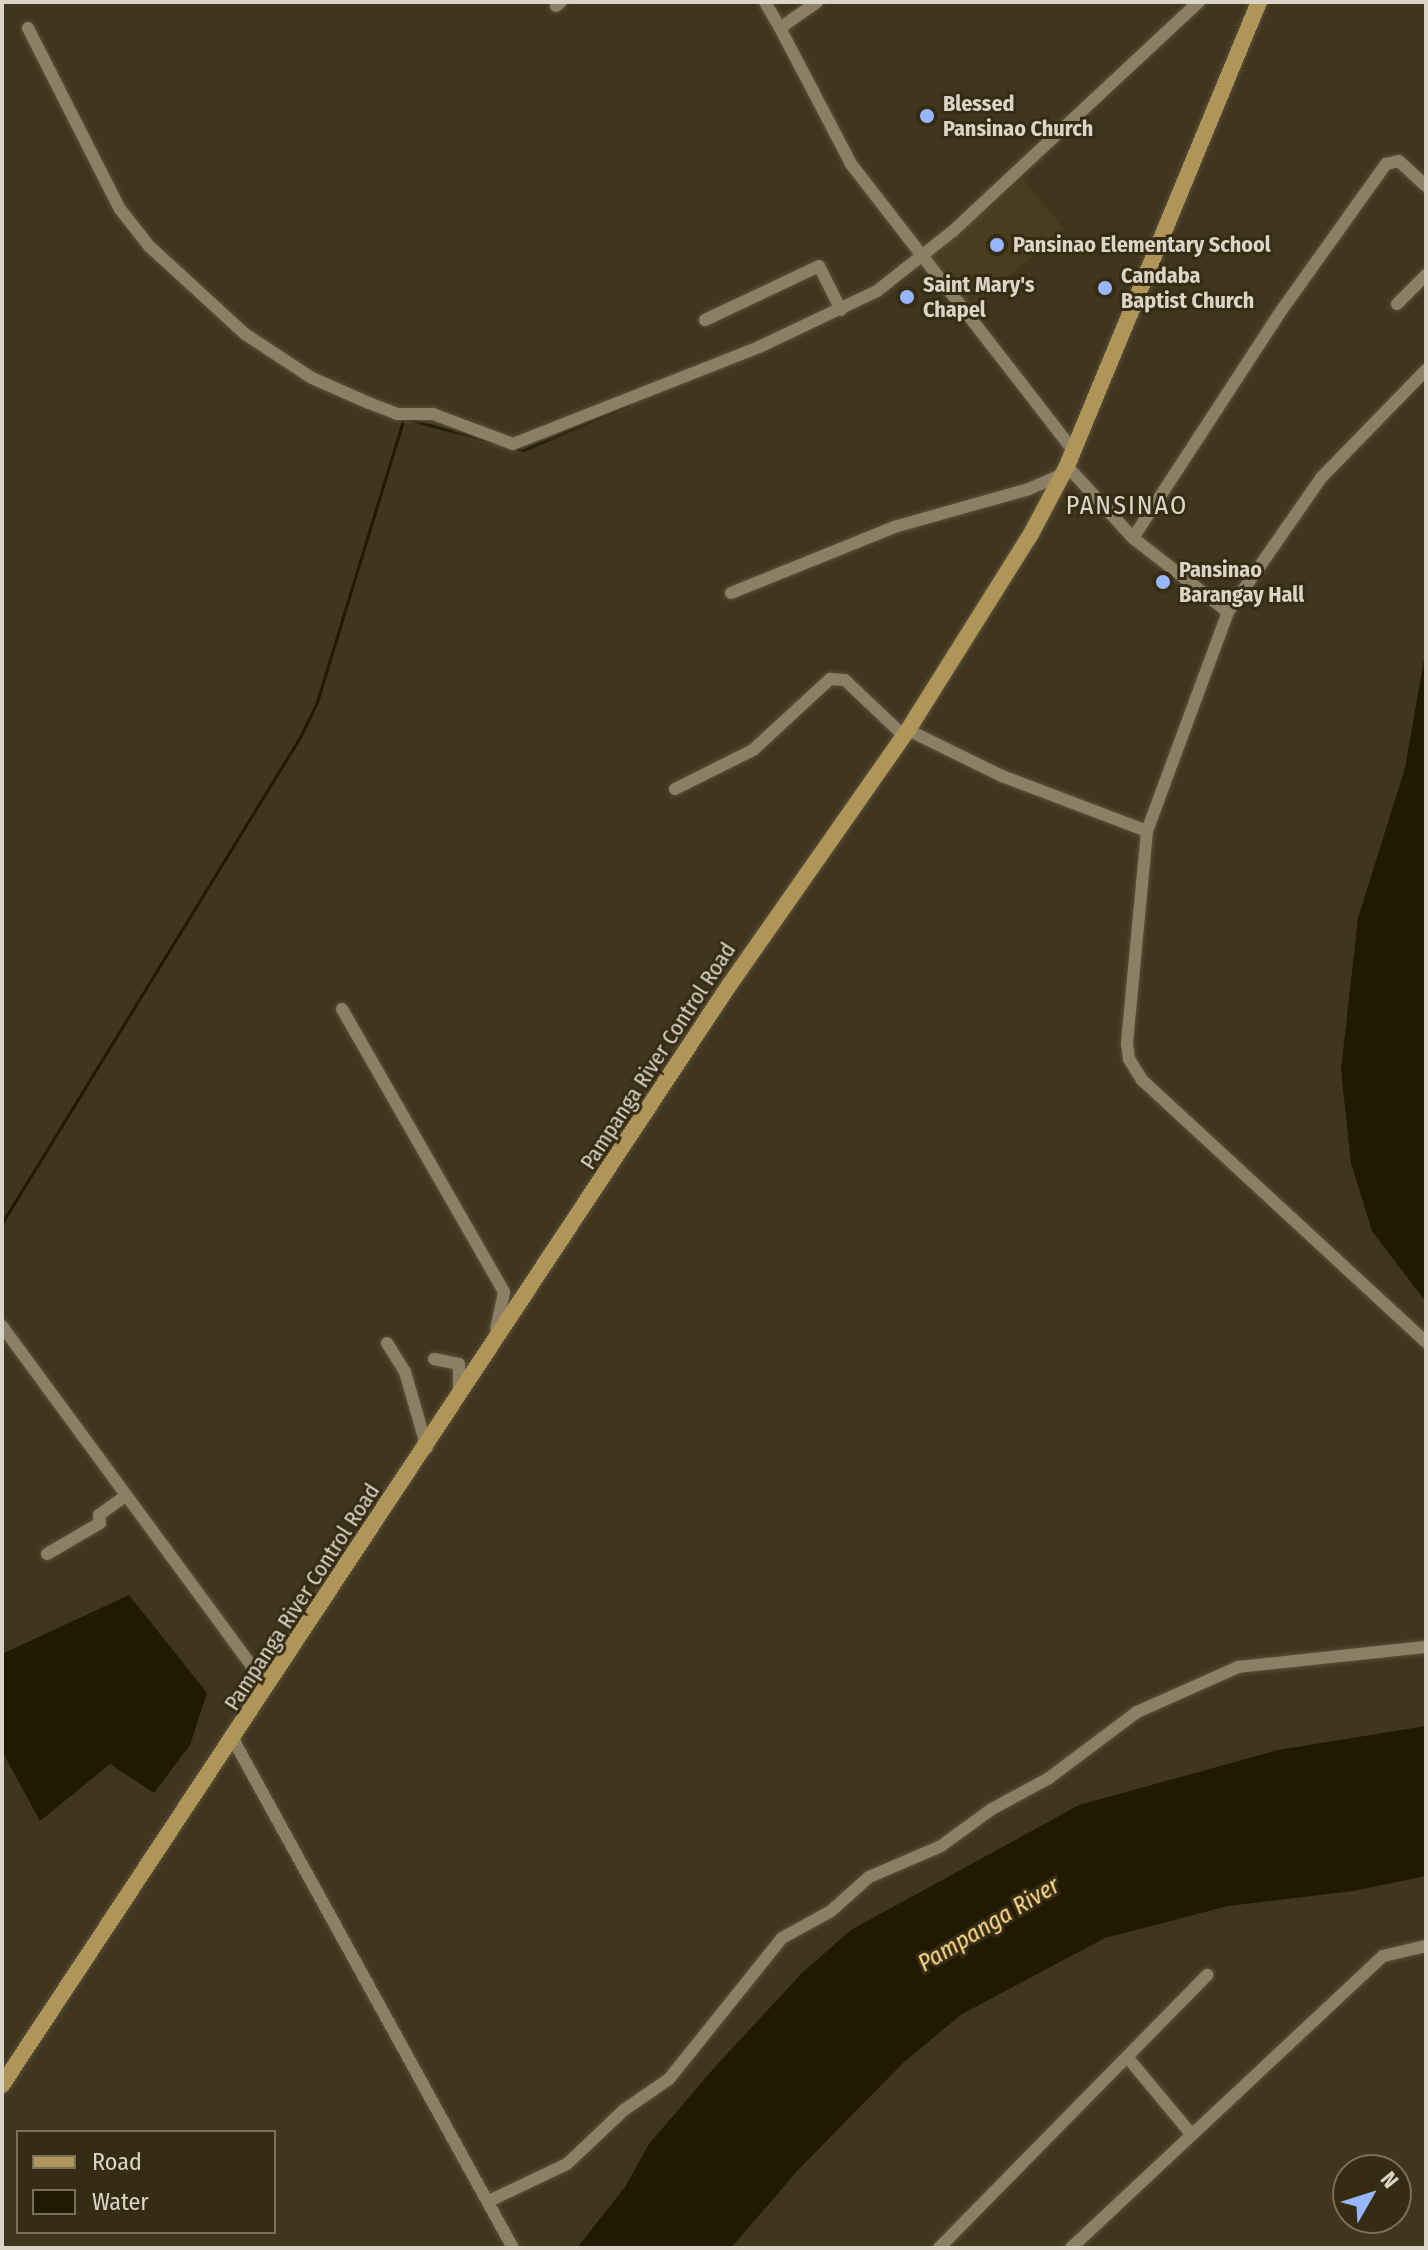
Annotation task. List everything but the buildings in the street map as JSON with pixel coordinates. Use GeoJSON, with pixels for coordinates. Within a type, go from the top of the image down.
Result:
{"type":"FeatureCollection","features":[{"type":"Feature","properties":{"kind":"main road","name":"Pampanga River Control Road"},"geometry":{"type":"LineString","coordinates":[[2,2085],[234,1741],[266,1686],[486,1359],[730,984],[906,733],[1068,463],[1259,2]]}},
{"type":"Feature","properties":{"kind":"street"},"geometry":{"type":"LineString","coordinates":[[765,2],[851,164],[922,257],[1068,463],[1133,538],[1228,612]]}},
{"type":"Feature","properties":{"kind":"street"},"geometry":{"type":"LineString","coordinates":[[780,28],[817,2]]}},
{"type":"Feature","properties":{"kind":"street"},"geometry":{"type":"LineString","coordinates":[[28,28],[89,154],[149,246],[245,334],[312,378],[397,414],[426,412],[501,441],[523,443],[841,310],[922,257],[1199,2]]}},
{"type":"Feature","properties":{"kind":"street"},"geometry":{"type":"LineString","coordinates":[[1133,538],[1281,311],[1386,164],[1399,161],[1426,186]]}},
{"type":"Feature","properties":{"kind":"street"},"geometry":{"type":"LineString","coordinates":[[705,320],[819,266],[841,310]]}},
{"type":"Feature","properties":{"kind":"street"},"geometry":{"type":"LineString","coordinates":[[1397,304],[1426,275]]}},
{"type":"Feature","properties":{"kind":"street"},"geometry":{"type":"LineString","coordinates":[[1426,370],[1321,478],[1228,612],[1147,831],[1127,1044],[1135,1072],[1426,1342]]}},
{"type":"Feature","properties":{"kind":"street"},"geometry":{"type":"LineString","coordinates":[[731,593],[894,527],[1029,489],[1068,463]]}},
{"type":"Feature","properties":{"kind":"street"},"geometry":{"type":"LineString","coordinates":[[675,789],[753,750],[830,679],[845,680],[906,733],[1040,792],[1147,831]]}},
{"type":"Feature","properties":{"kind":"street"},"geometry":{"type":"LineString","coordinates":[[342,1009],[504,1292],[506,1302],[486,1359]]}},
{"type":"Feature","properties":{"kind":"street"},"geometry":{"type":"LineString","coordinates":[[2,1326],[124,1497],[266,1686]]}},
{"type":"Feature","properties":{"kind":"street"},"geometry":{"type":"LineString","coordinates":[[387,1343],[405,1372],[427,1448]]}},
{"type":"Feature","properties":{"kind":"street"},"geometry":{"type":"LineString","coordinates":[[434,1359],[459,1364],[458,1401]]}},
{"type":"Feature","properties":{"kind":"street"},"geometry":{"type":"LineString","coordinates":[[47,1554],[100,1523],[99,1515],[124,1497]]}},
{"type":"Feature","properties":{"kind":"street"},"geometry":{"type":"LineString","coordinates":[[489,2201],[567,2164],[624,2110],[669,2079],[782,1938],[831,1911],[869,1877],[941,1846],[992,1809],[1049,1778],[1137,1712],[1238,1667],[1426,1647]]}},
{"type":"Feature","properties":{"kind":"street"},"geometry":{"type":"LineString","coordinates":[[234,1741],[513,2248]]}},
{"type":"Feature","properties":{"kind":"street"},"geometry":{"type":"LineString","coordinates":[[1071,2248],[1383,1956],[1426,1946]]}},
{"type":"Feature","properties":{"kind":"street"},"geometry":{"type":"LineString","coordinates":[[939,2248],[1207,1975]]}},
{"type":"Feature","properties":{"kind":"street"},"geometry":{"type":"LineString","coordinates":[[1128,2058],[1192,2135]]}},
{"type":"Feature","properties":{"kind":"shaded area","name":"Pansinao Elementary School"},"geometry":{"type":"Polygon","coordinates":[[[1023,179],[1065,230],[967,309],[926,258],[1023,179]]]}},
{"type":"Feature","properties":{"kind":"water"},"geometry":{"type":"Polygon","coordinates":[[[1426,648],[1426,1302],[1372,1231],[1351,1163],[1341,1070],[1358,918],[1405,768],[1426,648]]]}},
{"type":"Feature","properties":{"kind":"water"},"geometry":{"type":"Polygon","coordinates":[[[129,1595],[207,1693],[190,1745],[154,1793],[110,1764],[40,1821],[2,1751],[2,1654],[129,1595]]]}},
{"type":"Feature","properties":{"kind":"water","name":"Pampanga River"},"geometry":{"type":"Polygon","coordinates":[[[1426,1726],[1426,1876],[1353,1891],[1228,1906],[1105,1938],[962,2014],[904,2062],[798,2170],[731,2248],[577,2248],[625,2187],[649,2144],[714,2068],[802,1973],[851,1930],[1079,1805],[1278,1750],[1426,1726]]]}},
{"type":"Feature","properties":{"kind":"waterway"},"geometry":{"type":"LineString","coordinates":[[2,1223],[300,737],[317,702],[404,418],[523,450],[628,405]]}},
{"type":"Feature","properties":{"kind":"place","name":"Blessed Pansinao Church"},"geometry":{"type":"Point","coordinates":[927,116]}},
{"type":"Feature","properties":{"kind":"place","name":"Pansinao Elementary School"},"geometry":{"type":"Point","coordinates":[997,245]}},
{"type":"Feature","properties":{"kind":"place","name":"Candaba Baptist Church"},"geometry":{"type":"Point","coordinates":[1105,288]}},
{"type":"Feature","properties":{"kind":"place","name":"Saint Mary's Chapel"},"geometry":{"type":"Point","coordinates":[907,297]}},
{"type":"Feature","properties":{"kind":"place","name":"Pansinao Barangay Hall"},"geometry":{"type":"Point","coordinates":[1163,582]}},
{"type":"Feature","properties":{"kind":"district","name":"PANSINAO"},"geometry":{"type":"Point","coordinates":[1127,506]}}]}
